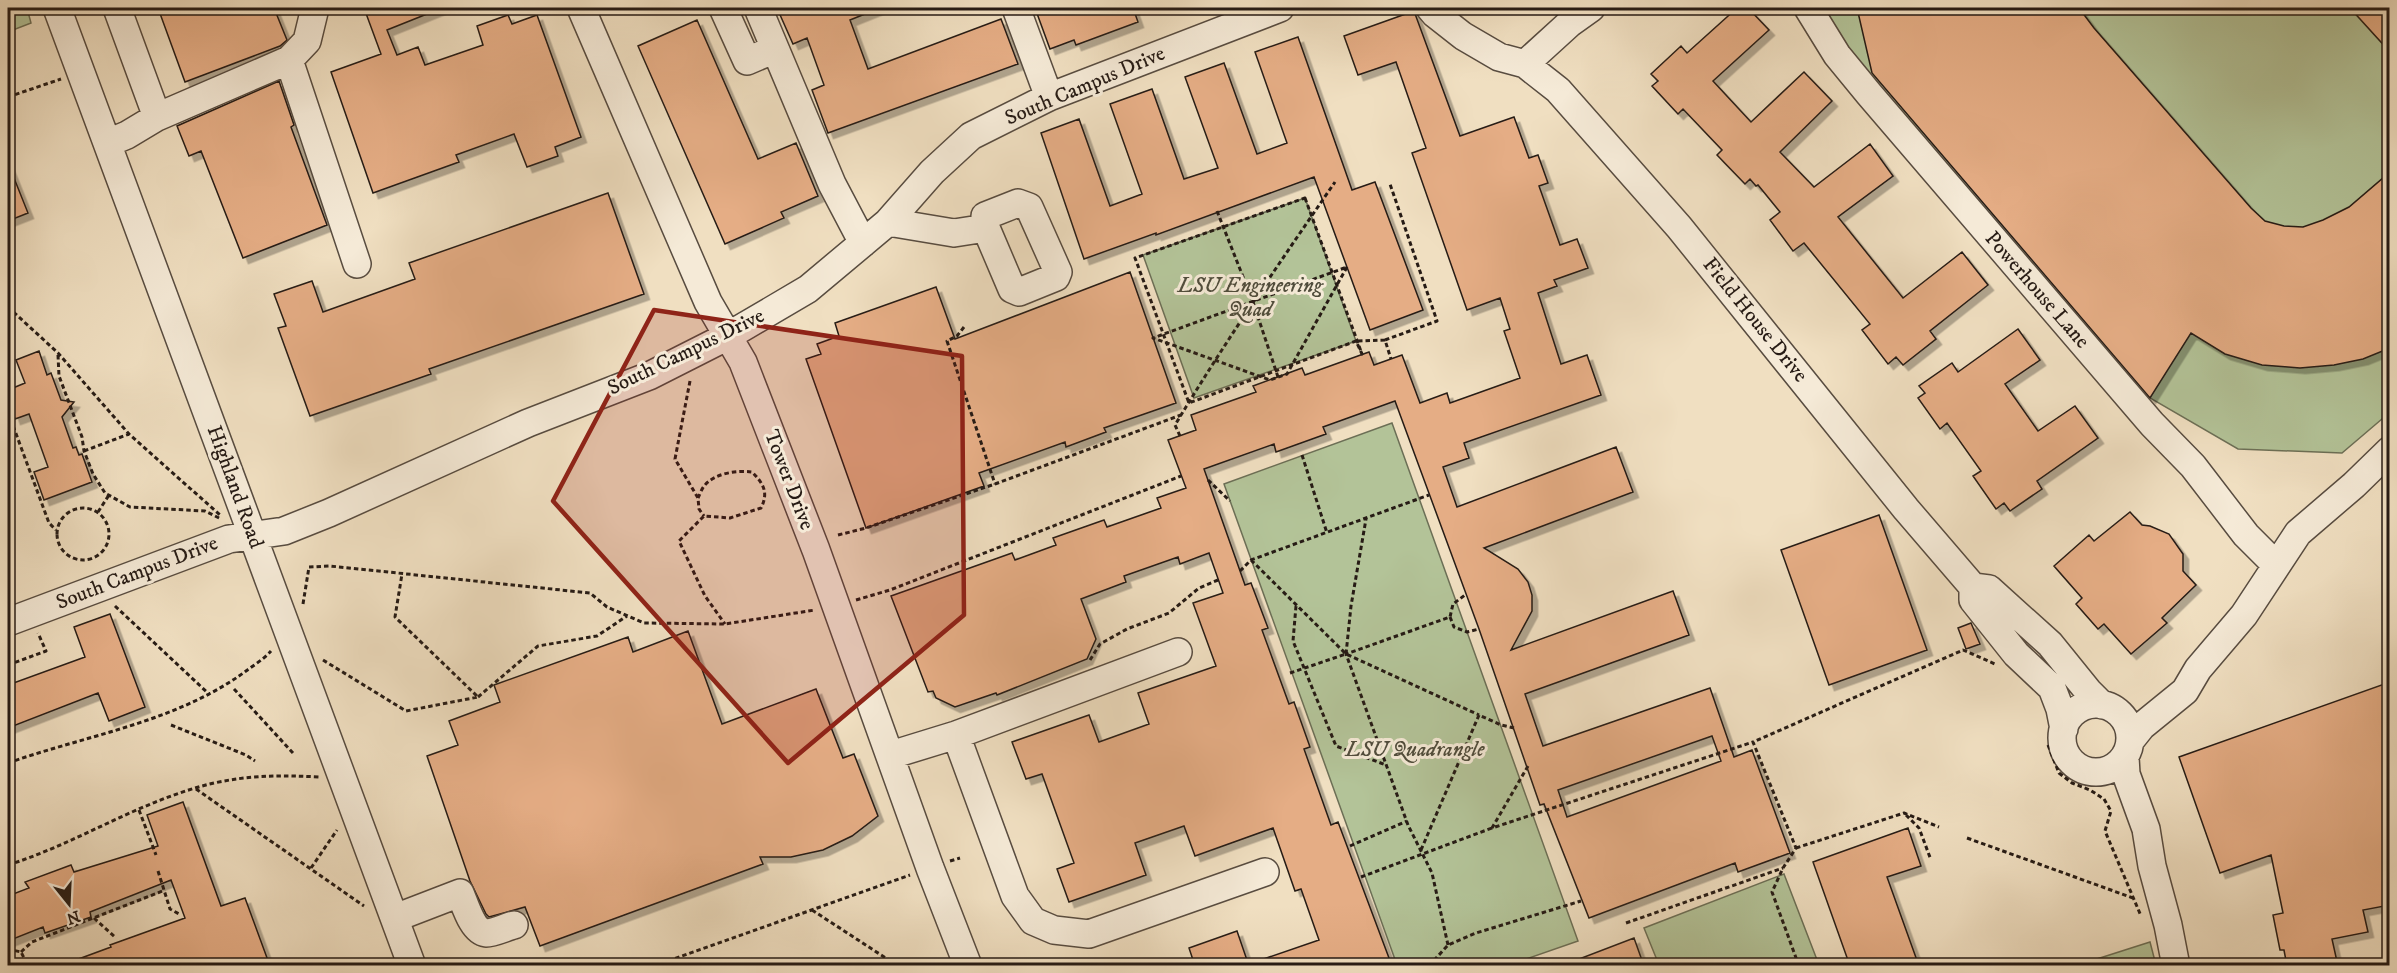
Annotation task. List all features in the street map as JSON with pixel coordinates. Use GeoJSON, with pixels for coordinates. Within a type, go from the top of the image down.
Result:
{"type":"FeatureCollection","features":[{"type":"Feature","properties":{"kind":"street","name":"Highland Road"},"geometry":{"type":"LineString","coordinates":[[57,8],[108,143],[242,530],[412,966]]}},
{"type":"Feature","properties":{"kind":"street"},"geometry":{"type":"LineString","coordinates":[[117,8],[157,117]]}},
{"type":"Feature","properties":{"kind":"street"},"geometry":{"type":"LineString","coordinates":[[108,143],[127,135],[157,117],[289,60],[306,40],[315,8]]}},
{"type":"Feature","properties":{"kind":"street","name":"Tower Drive"},"geometry":{"type":"LineString","coordinates":[[581,8],[708,302],[743,362],[836,605],[930,868],[968,966]]}},
{"type":"Feature","properties":{"kind":"street"},"geometry":{"type":"LineString","coordinates":[[723,8],[747,61],[776,49]]}},
{"type":"Feature","properties":{"kind":"street"},"geometry":{"type":"LineString","coordinates":[[758,8],[832,184],[863,243]]}},
{"type":"Feature","properties":{"kind":"street"},"geometry":{"type":"LineString","coordinates":[[1016,8],[1049,97]]}},
{"type":"Feature","properties":{"kind":"street","name":"South Campus Drive"},"geometry":{"type":"LineString","coordinates":[[8,622],[229,539],[242,530],[284,531],[528,423],[649,376],[728,336],[808,289],[888,222],[932,172],[971,136],[1049,97],[1280,8]]}},
{"type":"Feature","properties":{"kind":"street","name":"Field House Drive"},"geometry":{"type":"LineString","coordinates":[[1430,8],[1463,36],[1499,57],[1525,64],[1552,84],[1679,226],[1906,509],[1972,587],[1973,600],[2016,654],[2052,688],[2060,709],[2055,734]]}},
{"type":"Feature","properties":{"kind":"street"},"geometry":{"type":"LineString","coordinates":[[1525,64],[1570,23],[1592,8]]}},
{"type":"Feature","properties":{"kind":"street","name":"Powerhouse Lane"},"geometry":{"type":"LineString","coordinates":[[1808,8],[1837,55],[1869,94],[2152,424],[2193,466],[2246,535],[2277,565]]}},
{"type":"Feature","properties":{"kind":"street"},"geometry":{"type":"LineString","coordinates":[[289,60],[357,264]]}},
{"type":"Feature","properties":{"kind":"street"},"geometry":{"type":"LineString","coordinates":[[888,222],[954,233],[986,228]]}},
{"type":"Feature","properties":{"kind":"street"},"geometry":{"type":"LineString","coordinates":[[2199,669],[2134,706],[2109,708],[2088,705],[2081,708],[2055,734],[2062,738],[2067,756],[2080,767],[2090,771],[2105,771],[2119,763],[2142,726],[2185,691],[2199,669],[2244,615],[2298,533],[2390,450]]}},
{"type":"Feature","properties":{"kind":"street","name":"Field House Drive"},"geometry":{"type":"LineString","coordinates":[[1972,587],[1989,589],[2050,644],[2088,691],[2109,708]]}},
{"type":"Feature","properties":{"kind":"street"},"geometry":{"type":"LineString","coordinates":[[891,755],[956,735],[1178,652]]}},
{"type":"Feature","properties":{"kind":"street"},"geometry":{"type":"LineString","coordinates":[[2109,708],[2128,725],[2126,774],[2146,829],[2152,866],[2176,966]]}},
{"type":"Feature","properties":{"kind":"street"},"geometry":{"type":"LineString","coordinates":[[956,735],[1015,897],[1033,921],[1054,930],[1089,934],[1265,872]]}},
{"type":"Feature","properties":{"kind":"street"},"geometry":{"type":"LineString","coordinates":[[2090,771],[2114,795],[2134,837],[2152,866]]}},
{"type":"Feature","properties":{"kind":"street"},"geometry":{"type":"LineString","coordinates":[[395,918],[460,893],[473,921],[482,931],[487,933],[514,925]]}},
{"type":"Feature","properties":{"kind":"path"},"geometry":{"type":"LineString","coordinates":[[8,97],[63,78]]}},
{"type":"Feature","properties":{"kind":"path"},"geometry":{"type":"LineString","coordinates":[[1180,436],[1175,425],[1181,415],[1253,302],[1335,182]]}},
{"type":"Feature","properties":{"kind":"path"},"geometry":{"type":"LineString","coordinates":[[1189,403],[1357,341],[1385,340],[1437,321],[1390,184]]}},
{"type":"Feature","properties":{"kind":"path"},"geometry":{"type":"LineString","coordinates":[[1189,403],[1135,258],[1305,198],[1357,341]]}},
{"type":"Feature","properties":{"kind":"path"},"geometry":{"type":"LineString","coordinates":[[1217,211],[1253,302],[1278,377]]}},
{"type":"Feature","properties":{"kind":"path"},"geometry":{"type":"LineString","coordinates":[[1347,267],[1337,285],[1287,374],[1270,380],[1153,338],[1347,267]]}},
{"type":"Feature","properties":{"kind":"path"},"geometry":{"type":"LineString","coordinates":[[8,307],[58,353],[129,434],[242,530]]}},
{"type":"Feature","properties":{"kind":"path"},"geometry":{"type":"LineString","coordinates":[[964,327],[957,336],[947,341],[995,484]]}},
{"type":"Feature","properties":{"kind":"path"},"geometry":{"type":"LineString","coordinates":[[1385,340],[1390,359]]}},
{"type":"Feature","properties":{"kind":"path"},"geometry":{"type":"LineString","coordinates":[[58,353],[59,376],[82,437],[84,451],[93,474],[105,493],[130,507],[205,511],[222,520]]}},
{"type":"Feature","properties":{"kind":"path"},"geometry":{"type":"LineString","coordinates":[[699,377],[689,381],[675,459],[698,498],[699,509],[704,516]]}},
{"type":"Feature","properties":{"kind":"path"},"geometry":{"type":"LineString","coordinates":[[8,412],[49,523],[57,531]]}},
{"type":"Feature","properties":{"kind":"path"},"geometry":{"type":"LineString","coordinates":[[838,535],[866,528],[995,484],[1181,415]]}},
{"type":"Feature","properties":{"kind":"path"},"geometry":{"type":"LineString","coordinates":[[84,451],[129,434]]}},
{"type":"Feature","properties":{"kind":"path"},"geometry":{"type":"LineString","coordinates":[[1302,455],[1327,533]]}},
{"type":"Feature","properties":{"kind":"path"},"geometry":{"type":"LineString","coordinates":[[698,498],[706,484],[740,470],[752,472],[765,488],[765,500],[761,508],[730,518],[704,516],[679,541],[705,596],[725,624]]}},
{"type":"Feature","properties":{"kind":"path"},"geometry":{"type":"LineString","coordinates":[[302,612],[309,567],[330,566],[590,593],[607,607],[644,623],[725,624],[807,612],[890,590],[1181,476]]}},
{"type":"Feature","properties":{"kind":"path"},"geometry":{"type":"LineString","coordinates":[[1209,480],[1230,501]]}},
{"type":"Feature","properties":{"kind":"path"},"geometry":{"type":"LineString","coordinates":[[98,512],[109,495]]}},
{"type":"Feature","properties":{"kind":"path"},"geometry":{"type":"LineString","coordinates":[[1240,570],[1251,560],[1429,495]]}},
{"type":"Feature","properties":{"kind":"path"},"geometry":{"type":"LineString","coordinates":[[84,508],[98,512],[107,523],[110,537],[104,551],[92,559],[78,560],[65,554],[57,542],[60,521],[70,511],[84,508]]}},
{"type":"Feature","properties":{"kind":"path"},"geometry":{"type":"LineString","coordinates":[[1366,519],[1351,606],[1346,654],[1407,821],[1432,873],[1448,945]]}},
{"type":"Feature","properties":{"kind":"path"},"geometry":{"type":"LineString","coordinates":[[1251,560],[1346,654],[1501,726],[1514,728]]}},
{"type":"Feature","properties":{"kind":"path"},"geometry":{"type":"LineString","coordinates":[[402,574],[395,617],[478,697]]}},
{"type":"Feature","properties":{"kind":"path"},"geometry":{"type":"LineString","coordinates":[[1088,663],[1100,644],[1127,629],[1169,612],[1198,588],[1218,580]]}},
{"type":"Feature","properties":{"kind":"path"},"geometry":{"type":"LineString","coordinates":[[1465,595],[1453,604],[1450,617],[1454,627],[1467,632],[1479,629]]}},
{"type":"Feature","properties":{"kind":"path"},"geometry":{"type":"LineString","coordinates":[[123,600],[113,604],[210,695]]}},
{"type":"Feature","properties":{"kind":"path"},"geometry":{"type":"LineString","coordinates":[[1296,605],[1293,641],[1336,746],[1386,765]]}},
{"type":"Feature","properties":{"kind":"path"},"geometry":{"type":"LineString","coordinates":[[316,656],[406,711],[478,697],[538,646],[597,636],[627,616]]}},
{"type":"Feature","properties":{"kind":"path"},"geometry":{"type":"LineString","coordinates":[[1290,673],[1450,617]]}},
{"type":"Feature","properties":{"kind":"path"},"geometry":{"type":"LineString","coordinates":[[8,665],[46,651],[37,632],[45,629]]}},
{"type":"Feature","properties":{"kind":"path"},"geometry":{"type":"LineString","coordinates":[[8,763],[169,712],[210,695],[267,655],[275,646]]}},
{"type":"Feature","properties":{"kind":"path"},"geometry":{"type":"LineString","coordinates":[[1361,877],[1421,852],[1753,742],[1963,650],[2002,667]]}},
{"type":"Feature","properties":{"kind":"path"},"geometry":{"type":"LineString","coordinates":[[234,689],[293,753]]}},
{"type":"Feature","properties":{"kind":"path"},"geometry":{"type":"LineString","coordinates":[[1421,852],[1479,715]]}},
{"type":"Feature","properties":{"kind":"path"},"geometry":{"type":"LineString","coordinates":[[171,725],[246,755],[255,761]]}},
{"type":"Feature","properties":{"kind":"path"},"geometry":{"type":"LineString","coordinates":[[2055,734],[2060,773],[2072,783],[2104,799],[2112,811],[2105,831],[2143,922]]}},
{"type":"Feature","properties":{"kind":"path"},"geometry":{"type":"LineString","coordinates":[[1753,742],[1796,848]]}},
{"type":"Feature","properties":{"kind":"path"},"geometry":{"type":"LineString","coordinates":[[1492,828],[1528,766]]}},
{"type":"Feature","properties":{"kind":"path"},"geometry":{"type":"LineString","coordinates":[[8,865],[71,841],[139,810],[214,783],[273,774],[320,777]]}},
{"type":"Feature","properties":{"kind":"path"},"geometry":{"type":"LineString","coordinates":[[196,789],[365,906]]}},
{"type":"Feature","properties":{"kind":"path"},"geometry":{"type":"LineString","coordinates":[[139,810],[156,855]]}},
{"type":"Feature","properties":{"kind":"path"},"geometry":{"type":"LineString","coordinates":[[1904,813],[1919,828],[1931,860]]}},
{"type":"Feature","properties":{"kind":"path"},"geometry":{"type":"LineString","coordinates":[[1799,965],[1772,892],[1783,868],[1796,848],[1904,813],[1939,827]]}},
{"type":"Feature","properties":{"kind":"path"},"geometry":{"type":"LineString","coordinates":[[311,868],[338,832],[334,821]]}},
{"type":"Feature","properties":{"kind":"path"},"geometry":{"type":"LineString","coordinates":[[1350,846],[1407,821]]}},
{"type":"Feature","properties":{"kind":"path"},"geometry":{"type":"LineString","coordinates":[[1967,838],[2133,898]]}},
{"type":"Feature","properties":{"kind":"path"},"geometry":{"type":"LineString","coordinates":[[654,966],[960,858]]}},
{"type":"Feature","properties":{"kind":"path"},"geometry":{"type":"LineString","coordinates":[[1626,923],[1783,868]]}},
{"type":"Feature","properties":{"kind":"path"},"geometry":{"type":"LineString","coordinates":[[158,871],[170,909],[182,915]]}},
{"type":"Feature","properties":{"kind":"path"},"geometry":{"type":"LineString","coordinates":[[21,952],[32,942],[165,890]]}},
{"type":"Feature","properties":{"kind":"path"},"geometry":{"type":"LineString","coordinates":[[1429,966],[1448,945],[1476,933],[1581,901]]}},
{"type":"Feature","properties":{"kind":"path"},"geometry":{"type":"LineString","coordinates":[[812,910],[898,966]]}},
{"type":"Feature","properties":{"kind":"path"},"geometry":{"type":"LineString","coordinates":[[94,918],[116,939]]}},
{"type":"Feature","properties":{"kind":"path"},"geometry":{"type":"LineString","coordinates":[[8,952],[12,950],[21,952]]}},
{"type":"Feature","properties":{"kind":"path"},"geometry":{"type":"LineString","coordinates":[[21,952],[28,966]]}},
{"type":"Feature","properties":{"kind":"highlighted area"},"geometry":{"type":"Polygon","coordinates":[[[654,310],[962,356],[964,615],[788,763],[553,501],[654,310]]]}},
{"type":"Feature","properties":{"kind":"green space"},"geometry":{"type":"Polygon","coordinates":[[[8,8],[27,8],[31,23],[8,32],[8,8]]]}},
{"type":"Feature","properties":{"kind":"green space"},"geometry":{"type":"Polygon","coordinates":[[[1818,8],[2389,8],[2389,413],[2342,453],[2238,449],[2150,398],[2125,376],[1926,152],[1818,8]]]}},
{"type":"Feature","properties":{"kind":"green space","name":"LSU Engineering Quad"},"geometry":{"type":"Polygon","coordinates":[[[1305,198],[1356,341],[1194,398],[1143,255],[1305,198]]]}},
{"type":"Feature","properties":{"kind":"green space","name":"LSU Quadrangle"},"geometry":{"type":"Polygon","coordinates":[[[1392,423],[1578,941],[1509,965],[1397,965],[1224,484],[1392,423]]]}},
{"type":"Feature","properties":{"kind":"green space"},"geometry":{"type":"Polygon","coordinates":[[[1784,874],[1819,965],[1659,965],[1644,928],[1784,874]]]}},
{"type":"Feature","properties":{"kind":"green space"},"geometry":{"type":"Polygon","coordinates":[[[2150,942],[2156,965],[2078,965],[2150,942]]]}},
{"type":"Feature","properties":{"kind":"building"},"geometry":{"type":"Polygon","coordinates":[[[158,8],[274,8],[287,40],[280,46],[185,82],[158,8]]]}},
{"type":"Feature","properties":{"kind":"building"},"geometry":{"type":"Polygon","coordinates":[[[364,8],[442,8],[387,30],[397,55],[418,47],[425,65],[483,45],[477,26],[508,15],[512,24],[537,15],[581,137],[555,147],[558,156],[527,167],[514,134],[456,155],[459,162],[373,193],[331,72],[381,54],[364,8]]]}},
{"type":"Feature","properties":{"kind":"building"},"geometry":{"type":"Polygon","coordinates":[[[777,8],[880,8],[850,20],[868,69],[1001,19],[1018,64],[828,133],[812,90],[824,85],[807,38],[793,44],[777,8]]]}},
{"type":"Feature","properties":{"kind":"building"},"geometry":{"type":"Polygon","coordinates":[[[1035,8],[1133,8],[1138,22],[1076,45],[1074,40],[1050,49],[1035,8]]]}},
{"type":"Feature","properties":{"kind":"building"},"geometry":{"type":"Polygon","coordinates":[[[1737,8],[1748,8],[1769,30],[1713,81],[1751,122],[1804,72],[1832,101],[1780,152],[1814,187],[1870,144],[1893,176],[1838,217],[1903,298],[1962,252],[1988,285],[1930,331],[1936,339],[1903,365],[1896,357],[1888,364],[1862,330],[1870,324],[1804,243],[1793,251],[1770,220],[1780,212],[1758,185],[1756,186],[1750,179],[1745,184],[1717,155],[1722,150],[1683,109],[1678,114],[1652,86],[1658,81],[1651,74],[1681,46],[1687,53],[1737,8]]]}},
{"type":"Feature","properties":{"kind":"building"},"geometry":{"type":"Polygon","coordinates":[[[1857,8],[2079,8],[2251,208],[2265,221],[2284,226],[2303,227],[2323,220],[2349,207],[2390,172],[2390,348],[2363,359],[2334,365],[2300,368],[2262,365],[2225,354],[2191,333],[2150,398],[1872,73],[1857,8]]]}},
{"type":"Feature","properties":{"kind":"building"},"geometry":{"type":"Polygon","coordinates":[[[2350,8],[2390,8],[2390,52],[2350,8]]]}},
{"type":"Feature","properties":{"kind":"building"},"geometry":{"type":"Polygon","coordinates":[[[1414,11],[1460,136],[1514,117],[1529,158],[1538,155],[1548,183],[1539,186],[1560,245],[1577,239],[1588,268],[1554,280],[1557,286],[1538,293],[1561,364],[1587,355],[1601,395],[1464,443],[1469,458],[1443,467],[1457,507],[1616,447],[1633,492],[1484,548],[1518,569],[1528,582],[1532,595],[1532,611],[1511,650],[1673,591],[1689,635],[1525,694],[1543,746],[1710,688],[1734,757],[1752,750],[1790,853],[1738,872],[1735,863],[1589,918],[1544,804],[1540,805],[1479,629],[1395,401],[1323,427],[1326,434],[1276,452],[1274,444],[1204,469],[1245,585],[1251,583],[1268,628],[1262,630],[1289,704],[1294,702],[1310,747],[1304,749],[1331,825],[1338,822],[1392,966],[1253,966],[1252,963],[1319,940],[1301,889],[1295,891],[1273,828],[1195,856],[1184,826],[1135,843],[1146,875],[1069,902],[1057,869],[1074,863],[1042,774],[1026,779],[1012,742],[1089,715],[1099,742],[1149,724],[1138,693],[1216,666],[1193,603],[1223,593],[1209,553],[1180,564],[1178,557],[1124,576],[1126,582],[1081,599],[1096,639],[1087,659],[997,695],[996,693],[955,707],[936,698],[933,691],[928,692],[891,596],[1012,553],[1015,560],[1056,545],[1053,538],[1104,520],[1107,527],[1161,508],[1157,498],[1186,488],[1168,440],[1196,430],[1191,415],[1256,392],[1253,386],[1302,368],[1305,375],[1369,352],[1374,365],[1402,355],[1420,403],[1447,393],[1450,403],[1520,378],[1504,331],[1510,329],[1500,298],[1467,310],[1412,153],[1426,148],[1396,62],[1358,75],[1344,36],[1414,11]],[[1712,736],[1558,790],[1567,817],[1721,761],[1712,736]]]}},
{"type":"Feature","properties":{"kind":"building"},"geometry":{"type":"Polygon","coordinates":[[[697,20],[758,159],[796,143],[818,196],[781,212],[784,218],[725,244],[638,46],[697,20]]]}},
{"type":"Feature","properties":{"kind":"building"},"geometry":{"type":"Polygon","coordinates":[[[1298,37],[1352,190],[1375,182],[1423,310],[1370,330],[1314,177],[1084,259],[1041,133],[1079,119],[1110,206],[1142,194],[1110,104],[1152,89],[1184,179],[1218,168],[1185,77],[1224,63],[1257,154],[1287,143],[1255,52],[1298,37]]]}},
{"type":"Feature","properties":{"kind":"building"},"geometry":{"type":"Polygon","coordinates":[[[279,81],[294,125],[291,127],[327,225],[243,258],[201,151],[189,156],[177,126],[279,81]]]}},
{"type":"Feature","properties":{"kind":"building"},"geometry":{"type":"Polygon","coordinates":[[[8,163],[28,213],[8,221],[8,163]]]}},
{"type":"Feature","properties":{"kind":"building"},"geometry":{"type":"Polygon","coordinates":[[[608,193],[644,294],[429,369],[431,374],[310,416],[278,328],[286,326],[274,294],[312,281],[323,312],[415,279],[409,263],[608,193]]]}},
{"type":"Feature","properties":{"kind":"building"},"geometry":{"type":"Polygon","coordinates":[[[1130,272],[1176,403],[1104,428],[1106,432],[1066,447],[1065,442],[979,473],[984,486],[866,528],[806,359],[821,354],[817,344],[839,336],[835,323],[936,287],[955,339],[1130,272]]]}},
{"type":"Feature","properties":{"kind":"building"},"geometry":{"type":"Polygon","coordinates":[[[2018,329],[2040,360],[2005,384],[2038,431],[2075,406],[2098,438],[2037,481],[2042,489],[2010,511],[2004,503],[1996,509],[1973,476],[1981,471],[1947,423],[1940,429],[1918,398],[1925,393],[1919,386],[1952,363],[1958,372],[2018,329]]]}},
{"type":"Feature","properties":{"kind":"building"},"geometry":{"type":"Polygon","coordinates":[[[39,351],[47,375],[51,373],[61,400],[74,402],[62,417],[73,448],[76,447],[79,455],[82,454],[92,482],[44,500],[34,472],[48,467],[29,414],[15,419],[8,398],[8,390],[25,383],[16,360],[39,351]]]}},
{"type":"Feature","properties":{"kind":"building"},"geometry":{"type":"Polygon","coordinates":[[[2130,512],[2142,525],[2169,534],[2183,554],[2183,571],[2196,585],[2162,618],[2167,623],[2131,654],[2104,624],[2098,629],[2076,604],[2082,598],[2054,566],[2089,535],[2094,541],[2130,512]]]}},
{"type":"Feature","properties":{"kind":"building"},"geometry":{"type":"Polygon","coordinates":[[[1879,515],[1927,650],[1829,685],[1781,550],[1879,515]]]}},
{"type":"Feature","properties":{"kind":"building"},"geometry":{"type":"Polygon","coordinates":[[[110,614],[145,707],[109,721],[98,693],[8,728],[8,685],[85,657],[74,627],[110,614]]]}},
{"type":"Feature","properties":{"kind":"building"},"geometry":{"type":"Polygon","coordinates":[[[1971,623],[1980,644],[1966,649],[1958,628],[1971,623]]]}},
{"type":"Feature","properties":{"kind":"building"},"geometry":{"type":"Polygon","coordinates":[[[688,631],[722,724],[816,689],[843,758],[854,754],[878,816],[852,836],[823,850],[791,857],[760,857],[763,864],[540,946],[525,907],[489,917],[470,881],[427,756],[458,745],[449,721],[500,702],[494,685],[628,637],[633,652],[688,631]]]}},
{"type":"Feature","properties":{"kind":"building"},"geometry":{"type":"Polygon","coordinates":[[[2390,682],[2390,905],[2363,910],[2368,932],[2332,939],[2338,966],[2287,966],[2284,950],[2280,950],[2273,915],[2283,913],[2271,855],[2220,873],[2179,757],[2390,682]]]}},
{"type":"Feature","properties":{"kind":"building"},"geometry":{"type":"Polygon","coordinates":[[[183,802],[221,906],[245,898],[270,966],[66,966],[65,964],[111,947],[110,945],[185,918],[171,880],[90,912],[91,917],[45,933],[43,927],[8,941],[8,896],[29,888],[25,882],[71,865],[74,872],[158,846],[147,815],[183,802]]]}},
{"type":"Feature","properties":{"kind":"building"},"geometry":{"type":"Polygon","coordinates":[[[1908,828],[1921,866],[1887,877],[1919,966],[1850,966],[1813,862],[1908,828]]]}},
{"type":"Feature","properties":{"kind":"building"},"geometry":{"type":"Polygon","coordinates":[[[1237,931],[1249,966],[1195,966],[1189,948],[1237,931]]]}},
{"type":"Feature","properties":{"kind":"building"},"geometry":{"type":"Polygon","coordinates":[[[1634,938],[1644,966],[1566,966],[1566,964],[1634,938]]]}}]}
